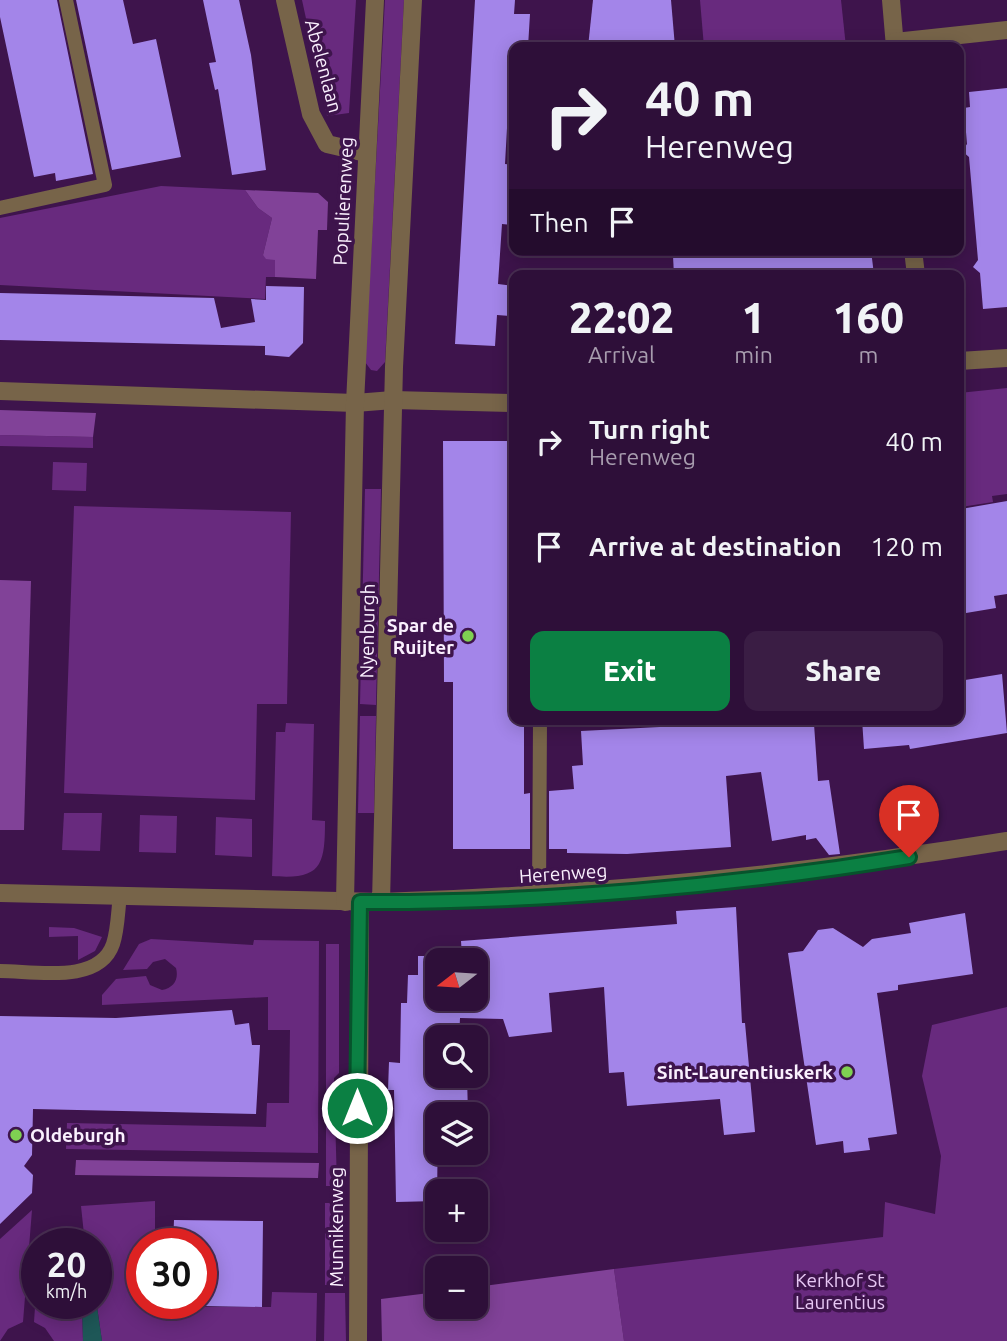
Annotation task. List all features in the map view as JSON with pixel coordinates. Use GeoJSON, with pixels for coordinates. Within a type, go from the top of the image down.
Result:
{"type":"FeatureCollection","features":[{"type":"Feature","properties":{"kind":"street","name":"Abelenlaan"},"geometry":{"type":"LineString","coordinates":[[285,0],[311,114],[327,144],[366,153]]}},
{"type":"Feature","properties":{"kind":"street","name":"Populierenweg"},"geometry":{"type":"LineString","coordinates":[[355,403],[375,0]]}},
{"type":"Feature","properties":{"kind":"street"},"geometry":{"type":"LineString","coordinates":[[393,400],[413,0]]}},
{"type":"Feature","properties":{"kind":"street"},"geometry":{"type":"LineString","coordinates":[[891,0],[895,42]]}},
{"type":"Feature","properties":{"kind":"street"},"geometry":{"type":"LineString","coordinates":[[917,42],[1007,30]]}},
{"type":"Feature","properties":{"kind":"street"},"geometry":{"type":"LineString","coordinates":[[964,361],[1007,358]]}},
{"type":"Feature","properties":{"kind":"street"},"geometry":{"type":"LineString","coordinates":[[0,391],[355,403],[393,400],[509,402]]}},
{"type":"Feature","properties":{"kind":"street","name":"Nyenburgh"},"geometry":{"type":"LineString","coordinates":[[381,902],[393,400]]}},
{"type":"Feature","properties":{"kind":"street","name":"Nyenburgh"},"geometry":{"type":"LineString","coordinates":[[353,902],[355,403]]}},
{"type":"Feature","properties":{"kind":"street","name":"Herenweg"},"geometry":{"type":"LineString","coordinates":[[0,893],[353,902],[538,897],[750,879],[1007,841]]}},
{"type":"Feature","properties":{"kind":"street","name":"Munnikenweg"},"geometry":{"type":"LineString","coordinates":[[353,902],[358,1341]]}},
{"type":"Feature","properties":{"kind":"lane"},"geometry":{"type":"LineString","coordinates":[[0,208],[104,185],[65,0]]}},
{"type":"Feature","properties":{"kind":"lane"},"geometry":{"type":"LineString","coordinates":[[538,897],[540,725]]}},
{"type":"Feature","properties":{"kind":"lane"},"geometry":{"type":"LineString","coordinates":[[0,971],[80,971],[98,964],[113,945],[120,895]]}},
{"type":"Feature","properties":{"kind":"green space"},"geometry":{"type":"Polygon","coordinates":[[[302,0],[356,0],[349,113],[327,116],[302,0]]]}},
{"type":"Feature","properties":{"kind":"green space"},"geometry":{"type":"Polygon","coordinates":[[[385,0],[404,0],[385,362],[377,371],[371,370],[365,362],[385,0]]]}},
{"type":"Feature","properties":{"kind":"green space"},"geometry":{"type":"Polygon","coordinates":[[[700,0],[841,0],[845,42],[704,42],[700,0]]]}},
{"type":"Feature","properties":{"kind":"green space"},"geometry":{"type":"Polygon","coordinates":[[[161,186],[245,190],[258,208],[272,218],[263,255],[275,259],[275,277],[266,277],[265,299],[0,285],[0,218],[161,186]]]}},
{"type":"Feature","properties":{"kind":"green space"},"geometry":{"type":"Polygon","coordinates":[[[1007,388],[1007,494],[992,496],[993,502],[964,507],[964,392],[1007,388]]]}},
{"type":"Feature","properties":{"kind":"green space"},"geometry":{"type":"Polygon","coordinates":[[[0,435],[93,437],[93,448],[0,446],[0,435]]]}},
{"type":"Feature","properties":{"kind":"green space"},"geometry":{"type":"Polygon","coordinates":[[[53,462],[87,463],[86,491],[52,490],[53,462]]]}},
{"type":"Feature","properties":{"kind":"green space"},"geometry":{"type":"Polygon","coordinates":[[[365,489],[381,489],[376,705],[360,704],[365,489]]]}},
{"type":"Feature","properties":{"kind":"green space"},"geometry":{"type":"Polygon","coordinates":[[[74,506],[291,512],[287,704],[257,704],[255,800],[64,793],[74,506]]]}},
{"type":"Feature","properties":{"kind":"green space"},"geometry":{"type":"Polygon","coordinates":[[[360,716],[376,716],[374,813],[358,813],[360,716]]]}},
{"type":"Feature","properties":{"kind":"green space"},"geometry":{"type":"Polygon","coordinates":[[[286,723],[314,724],[312,820],[325,821],[324,849],[317,867],[310,872],[288,877],[272,876],[276,732],[285,732],[286,723]]]}},
{"type":"Feature","properties":{"kind":"green space"},"geometry":{"type":"Polygon","coordinates":[[[64,813],[102,813],[100,851],[62,850],[64,813]]]}},
{"type":"Feature","properties":{"kind":"green space"},"geometry":{"type":"Polygon","coordinates":[[[140,815],[177,816],[176,853],[139,852],[140,815]]]}},
{"type":"Feature","properties":{"kind":"green space"},"geometry":{"type":"Polygon","coordinates":[[[216,817],[252,819],[252,857],[215,855],[216,817]]]}},
{"type":"Feature","properties":{"kind":"green space"},"geometry":{"type":"Polygon","coordinates":[[[49,927],[74,928],[102,937],[95,951],[78,960],[78,936],[49,937],[49,927]]]}},
{"type":"Feature","properties":{"kind":"green space"},"geometry":{"type":"Polygon","coordinates":[[[151,939],[253,945],[254,940],[319,941],[318,1153],[66,1149],[67,1123],[266,1127],[267,1103],[289,1103],[290,1030],[268,1030],[268,997],[102,1005],[102,995],[116,979],[146,976],[150,985],[162,990],[175,982],[176,968],[165,959],[153,962],[147,969],[123,970],[139,944],[151,939]]]}},
{"type":"Feature","properties":{"kind":"green space"},"geometry":{"type":"Polygon","coordinates":[[[326,944],[339,944],[339,1073],[334,1078],[337,1186],[326,1186],[326,944]]]}},
{"type":"Feature","properties":{"kind":"green space","name":"Kerkhof St Laurentius"},"geometry":{"type":"Polygon","coordinates":[[[1007,1007],[1007,1341],[624,1341],[614,1269],[883,1237],[885,1202],[935,1214],[941,1156],[922,1076],[932,1025],[1007,1007]]]}},
{"type":"Feature","properties":{"kind":"green space"},"geometry":{"type":"Polygon","coordinates":[[[155,1201],[155,1228],[126,1228],[126,1319],[217,1319],[217,1307],[271,1307],[272,1292],[317,1293],[316,1341],[102,1341],[99,1319],[112,1319],[112,1228],[83,1228],[81,1206],[155,1201]]]}},
{"type":"Feature","properties":{"kind":"green space"},"geometry":{"type":"Polygon","coordinates":[[[325,1203],[344,1203],[345,1285],[325,1285],[325,1203]]]}},
{"type":"Feature","properties":{"kind":"green space"},"geometry":{"type":"Polygon","coordinates":[[[32,1210],[31,1228],[21,1228],[23,1322],[8,1329],[0,1341],[0,1239],[32,1210]]]}},
{"type":"Feature","properties":{"kind":"green space"},"geometry":{"type":"Polygon","coordinates":[[[325,1293],[345,1293],[346,1341],[324,1341],[325,1293]]]}},
{"type":"Feature","properties":{"kind":"green space"},"geometry":{"type":"Polygon","coordinates":[[[34,1319],[82,1319],[83,1341],[54,1341],[45,1328],[34,1322],[34,1319]]]}},
{"type":"Feature","properties":{"kind":"shaded area"},"geometry":{"type":"Polygon","coordinates":[[[245,190],[318,193],[328,202],[327,230],[318,230],[316,279],[275,277],[275,260],[266,259],[263,255],[272,218],[258,208],[245,190]]]}},
{"type":"Feature","properties":{"kind":"shaded area"},"geometry":{"type":"Polygon","coordinates":[[[0,410],[96,413],[93,437],[0,435],[0,410]]]}},
{"type":"Feature","properties":{"kind":"shaded area"},"geometry":{"type":"Polygon","coordinates":[[[0,580],[31,581],[24,830],[0,830],[0,580]]]}},
{"type":"Feature","properties":{"kind":"shaded area"},"geometry":{"type":"Polygon","coordinates":[[[76,1160],[319,1163],[318,1178],[75,1175],[76,1160]]]}},
{"type":"Feature","properties":{"kind":"shaded area"},"geometry":{"type":"Polygon","coordinates":[[[614,1269],[624,1341],[382,1341],[381,1299],[425,1294],[425,1319],[488,1319],[488,1285],[614,1269]]]}},
{"type":"Feature","properties":{"kind":"shaded area"},"geometry":{"type":"Polygon","coordinates":[[[82,1319],[99,1319],[102,1341],[83,1341],[82,1319]]]}},
{"type":"Feature","properties":{"kind":"building"},"geometry":{"type":"Polygon","coordinates":[[[0,0],[57,0],[93,174],[56,181],[55,173],[34,177],[0,17],[0,0]]]}},
{"type":"Feature","properties":{"kind":"building"},"geometry":{"type":"Polygon","coordinates":[[[76,0],[123,0],[133,44],[156,39],[181,157],[112,170],[76,0]]]}},
{"type":"Feature","properties":{"kind":"building"},"geometry":{"type":"Polygon","coordinates":[[[203,0],[239,0],[251,55],[266,170],[232,175],[218,89],[215,90],[209,63],[216,62],[203,0]]]}},
{"type":"Feature","properties":{"kind":"building"},"geometry":{"type":"Polygon","coordinates":[[[475,0],[515,0],[514,14],[530,14],[528,42],[509,42],[505,164],[509,164],[509,225],[502,224],[498,284],[509,285],[509,316],[497,315],[495,346],[455,344],[475,0]]]}},
{"type":"Feature","properties":{"kind":"building"},"geometry":{"type":"Polygon","coordinates":[[[593,0],[671,0],[675,42],[589,42],[593,0]]]}},
{"type":"Feature","properties":{"kind":"building"},"geometry":{"type":"Polygon","coordinates":[[[1007,88],[1007,307],[983,309],[980,273],[973,267],[978,260],[969,157],[964,153],[967,144],[964,108],[970,107],[969,92],[1007,88]]]}},
{"type":"Feature","properties":{"kind":"building"},"geometry":{"type":"Polygon","coordinates":[[[673,256],[872,256],[873,270],[674,270],[673,256]]]}},
{"type":"Feature","properties":{"kind":"building"},"geometry":{"type":"Polygon","coordinates":[[[266,286],[304,287],[303,343],[289,357],[265,355],[265,346],[0,340],[0,293],[214,298],[221,328],[255,322],[251,299],[266,300],[266,286]]]}},
{"type":"Feature","properties":{"kind":"building"},"geometry":{"type":"Polygon","coordinates":[[[443,441],[509,441],[509,725],[524,725],[524,794],[530,793],[530,849],[453,849],[453,682],[444,682],[443,441]]]}},
{"type":"Feature","properties":{"kind":"building"},"geometry":{"type":"Polygon","coordinates":[[[1007,501],[1007,594],[994,596],[996,608],[966,613],[964,598],[964,508],[1007,501]]]}},
{"type":"Feature","properties":{"kind":"building"},"geometry":{"type":"Polygon","coordinates":[[[1002,674],[1007,733],[910,749],[909,745],[864,749],[862,725],[964,725],[964,680],[1002,674]]]}},
{"type":"Feature","properties":{"kind":"building"},"geometry":{"type":"Polygon","coordinates":[[[699,725],[814,725],[818,781],[829,780],[840,854],[829,855],[816,838],[806,840],[806,835],[772,841],[761,772],[726,776],[731,847],[627,854],[567,853],[567,849],[549,849],[549,791],[574,789],[572,766],[583,765],[581,731],[699,725]]]}},
{"type":"Feature","properties":{"kind":"building"},"geometry":{"type":"Polygon","coordinates":[[[736,907],[742,1023],[745,1023],[755,1132],[724,1135],[720,1099],[627,1106],[624,1072],[609,1073],[604,987],[549,993],[552,1032],[509,1037],[503,1019],[460,1018],[460,1025],[425,1025],[425,1088],[467,1088],[468,1102],[425,1102],[425,1165],[437,1165],[437,1179],[425,1179],[425,1201],[396,1202],[394,1090],[388,1090],[389,1062],[400,1063],[401,1003],[407,1003],[408,975],[418,975],[418,956],[425,956],[425,1012],[488,1012],[488,948],[461,948],[461,941],[677,924],[676,911],[736,907]]]}},
{"type":"Feature","properties":{"kind":"building","name":"Sint-Laurentiuskerk"},"geometry":{"type":"Polygon","coordinates":[[[965,913],[973,974],[898,985],[898,990],[877,993],[897,1134],[868,1138],[870,1150],[844,1153],[843,1141],[816,1145],[788,953],[803,951],[818,930],[833,928],[863,947],[872,939],[911,933],[909,923],[965,913]]]}},
{"type":"Feature","properties":{"kind":"building","name":"Oldeburgh"},"geometry":{"type":"Polygon","coordinates":[[[232,1010],[235,1025],[249,1023],[252,1045],[260,1045],[256,1114],[33,1109],[32,1155],[24,1166],[33,1175],[32,1193],[0,1224],[0,1016],[116,1018],[232,1010]]]}},
{"type":"Feature","properties":{"kind":"building"},"geometry":{"type":"Polygon","coordinates":[[[174,1220],[263,1221],[262,1307],[217,1306],[217,1228],[174,1228],[174,1220]]]}},
{"type":"Feature","properties":{"kind":"place","name":"Spar de Ruijter"},"geometry":{"type":"Point","coordinates":[468,636]}},
{"type":"Feature","properties":{"kind":"place","name":"Sint-Laurentiuskerk"},"geometry":{"type":"Point","coordinates":[847,1072]}},
{"type":"Feature","properties":{"kind":"place","name":"Oldeburgh"},"geometry":{"type":"Point","coordinates":[16,1135]}},
{"type":"Feature","properties":{"kind":"route"},"geometry":{"type":"LineString","coordinates":[[357,1108],[360,902],[538,897],[750,879],[909,857]]}}]}
